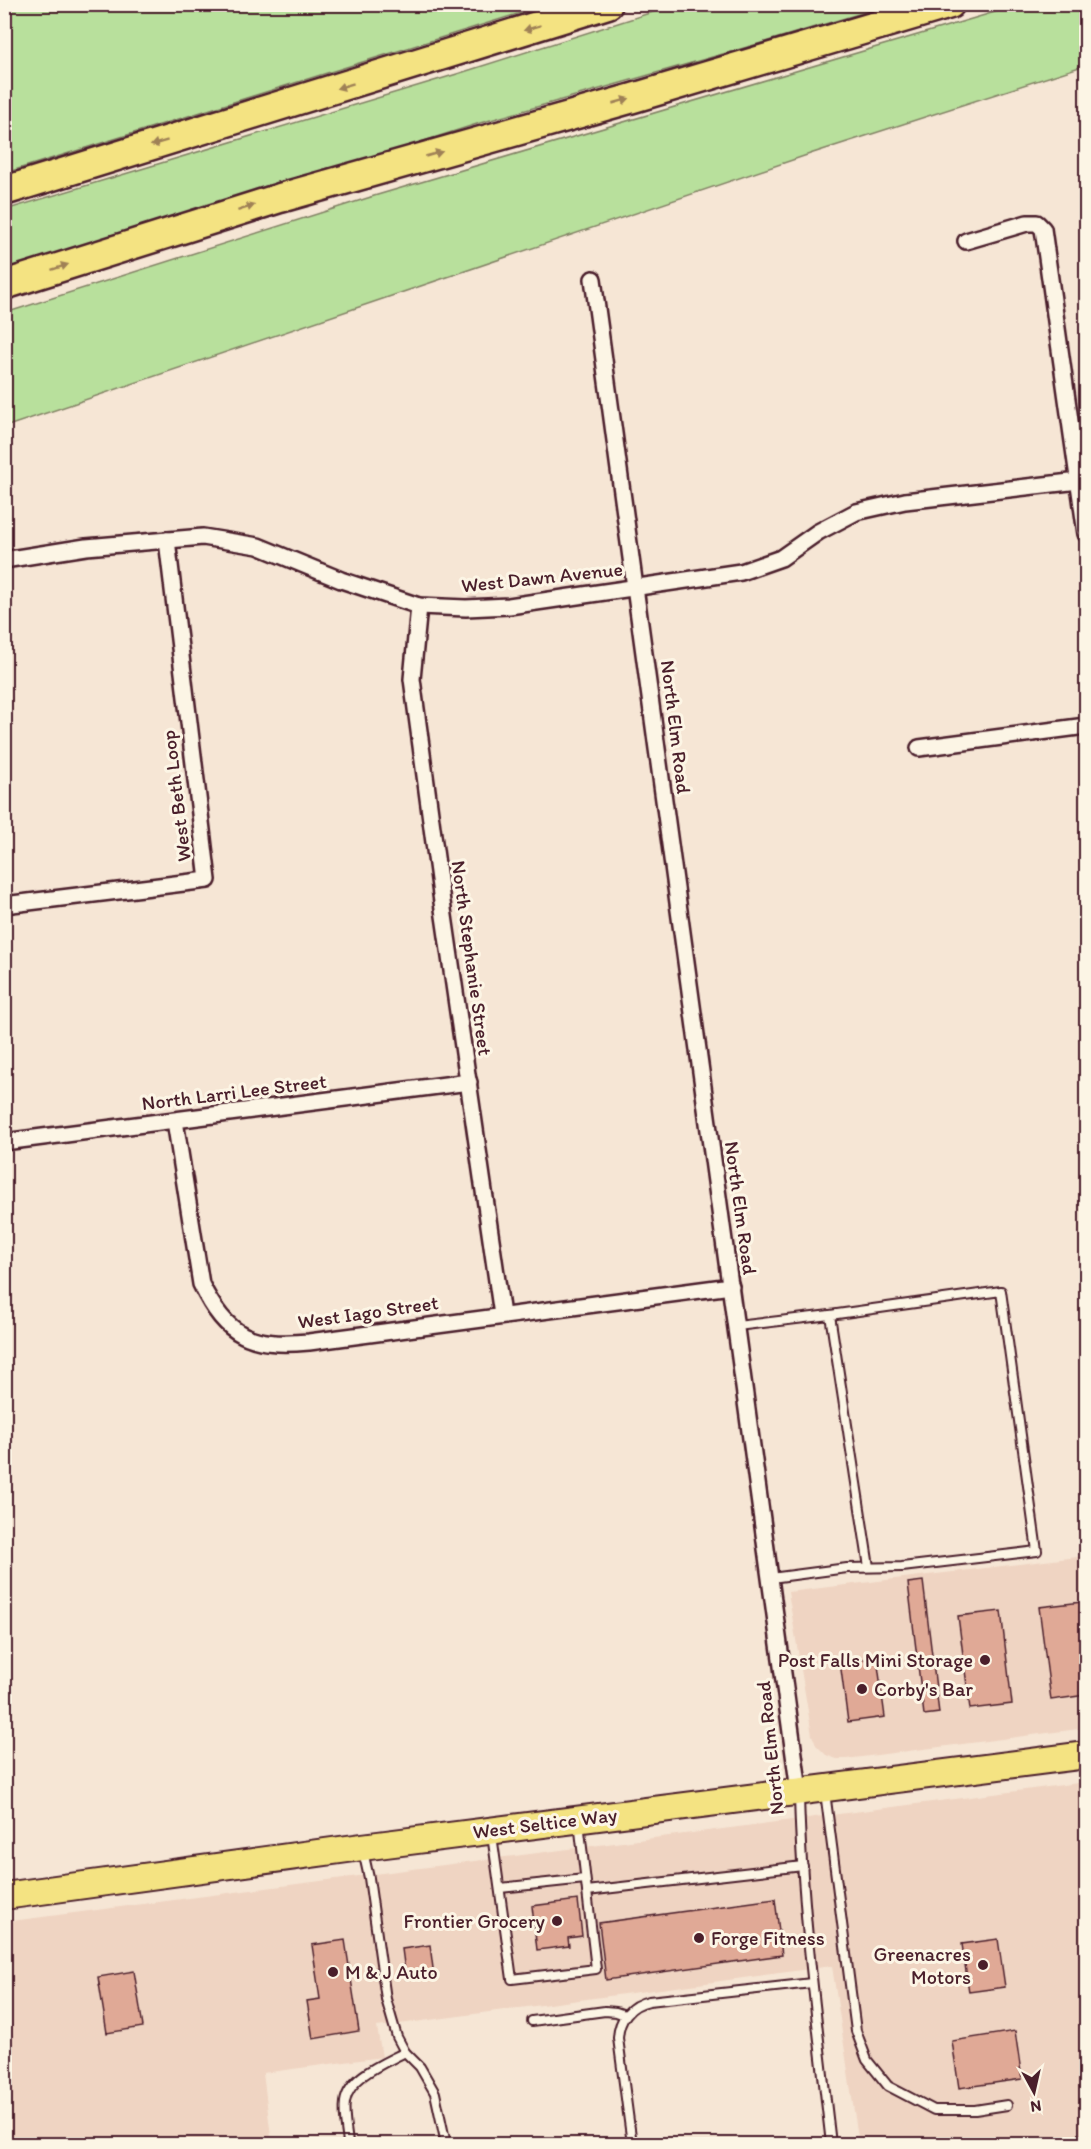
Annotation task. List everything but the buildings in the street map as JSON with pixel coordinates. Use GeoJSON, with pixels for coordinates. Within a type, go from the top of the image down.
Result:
{"type":"FeatureCollection","features":[{"type":"Feature","properties":{"kind":"highway"},"geometry":{"type":"LineString","coordinates":[[4,191],[608,4]]}},
{"type":"Feature","properties":{"kind":"highway"},"geometry":{"type":"LineString","coordinates":[[4,285],[279,198],[622,101],[950,4]]}},
{"type":"Feature","properties":{"kind":"main road","name":"West Seltice Way"},"geometry":{"type":"LineString","coordinates":[[4,1896],[492,1830],[1086,1755]]}},
{"type":"Feature","properties":{"kind":"street"},"geometry":{"type":"LineString","coordinates":[[966,241],[1027,223],[1037,223],[1043,229],[1086,534]]}},
{"type":"Feature","properties":{"kind":"street","name":"North Elm Road"},"geometry":{"type":"LineString","coordinates":[[593,279],[799,1791]]}},
{"type":"Feature","properties":{"kind":"street","name":"West Dawn Avenue"},"geometry":{"type":"LineString","coordinates":[[4,560],[86,547],[203,537],[258,546],[341,580],[419,606],[466,608],[509,606],[741,572],[781,558],[818,532],[856,512],[905,501],[1079,481]]}},
{"type":"Feature","properties":{"kind":"street","name":"West Beth Loop"},"geometry":{"type":"LineString","coordinates":[[4,905],[208,880],[167,540]]}},
{"type":"Feature","properties":{"kind":"street","name":"North Stephanie Street"},"geometry":{"type":"LineString","coordinates":[[419,606],[412,679],[501,1315]]}},
{"type":"Feature","properties":{"kind":"street"},"geometry":{"type":"LineString","coordinates":[[919,748],[1086,726]]}},
{"type":"Feature","properties":{"kind":"street","name":"North Larri Lee Street"},"geometry":{"type":"LineString","coordinates":[[4,1142],[469,1082]]}},
{"type":"Feature","properties":{"kind":"street","name":"West Iago Street"},"geometry":{"type":"LineString","coordinates":[[175,1121],[201,1284],[209,1301],[222,1319],[239,1333],[259,1343],[280,1345],[730,1286]]}},
{"type":"Feature","properties":{"kind":"lane"},"geometry":{"type":"LineString","coordinates":[[737,1326],[1000,1291],[1037,1551],[902,1567],[869,1567],[771,1578]]}},
{"type":"Feature","properties":{"kind":"lane"},"geometry":{"type":"LineString","coordinates":[[830,1315],[869,1567]]}},
{"type":"Feature","properties":{"kind":"lane"},"geometry":{"type":"LineString","coordinates":[[824,1788],[856,2031],[867,2060],[888,2086],[934,2110],[975,2110],[1007,2105]]}},
{"type":"Feature","properties":{"kind":"lane","name":"North Elm Road"},"geometry":{"type":"LineString","coordinates":[[799,1791],[812,1983],[831,2145]]}},
{"type":"Feature","properties":{"kind":"lane"},"geometry":{"type":"LineString","coordinates":[[492,1830],[512,1979],[596,1969],[578,1819]]}},
{"type":"Feature","properties":{"kind":"lane"},"geometry":{"type":"LineString","coordinates":[[362,1847],[369,1878],[386,1999],[397,2037],[405,2052],[420,2067],[435,2093],[446,2145]]}},
{"type":"Feature","properties":{"kind":"lane"},"geometry":{"type":"LineString","coordinates":[[586,1891],[803,1866]]}},
{"type":"Feature","properties":{"kind":"lane"},"geometry":{"type":"LineString","coordinates":[[500,1888],[585,1879]]}},
{"type":"Feature","properties":{"kind":"lane"},"geometry":{"type":"LineString","coordinates":[[632,2145],[618,2038],[625,2015],[638,2004],[649,2001],[812,1983]]}},
{"type":"Feature","properties":{"kind":"lane"},"geometry":{"type":"LineString","coordinates":[[532,2021],[605,2011],[625,2015]]}},
{"type":"Feature","properties":{"kind":"lane"},"geometry":{"type":"LineString","coordinates":[[348,2145],[346,2095],[351,2087],[365,2075],[405,2052]]}},
{"type":"Feature","properties":{"kind":"shaded area"},"geometry":{"type":"Polygon","coordinates":[[[1086,1556],[1086,1728],[846,1759],[826,1755],[816,1745],[812,1735],[788,1592],[1086,1556]]]}},
{"type":"Feature","properties":{"kind":"shaded area"},"geometry":{"type":"Polygon","coordinates":[[[1086,1782],[1086,2144],[859,2144],[832,1966],[377,2027],[382,2057],[263,2073],[272,2144],[5,2144],[4,1922],[1086,1782]]]}},
{"type":"Feature","properties":{"kind":"green space"},"geometry":{"type":"Polygon","coordinates":[[[5,4],[546,4],[546,5],[5,173],[5,4]]]}},
{"type":"Feature","properties":{"kind":"green space"},"geometry":{"type":"Polygon","coordinates":[[[1022,4],[1086,5],[1086,65],[813,153],[5,427],[5,313],[374,196],[1022,4]]]}},
{"type":"Feature","properties":{"kind":"green space"},"geometry":{"type":"Polygon","coordinates":[[[675,5],[889,5],[480,123],[5,275],[5,210],[457,74],[675,5]]]}},
{"type":"Feature","properties":{"kind":"place","name":"Post Falls Mini Storage"},"geometry":{"type":"Point","coordinates":[985,1660]}},
{"type":"Feature","properties":{"kind":"place","name":"Corby's Bar"},"geometry":{"type":"Point","coordinates":[862,1689]}},
{"type":"Feature","properties":{"kind":"place","name":"Frontier Grocery"},"geometry":{"type":"Point","coordinates":[557,1921]}},
{"type":"Feature","properties":{"kind":"place","name":"Forge Fitness"},"geometry":{"type":"Point","coordinates":[699,1938]}},
{"type":"Feature","properties":{"kind":"place","name":"Greenacres Motors"},"geometry":{"type":"Point","coordinates":[983,1965]}},
{"type":"Feature","properties":{"kind":"place","name":"M & J Auto"},"geometry":{"type":"Point","coordinates":[333,1972]}}]}
